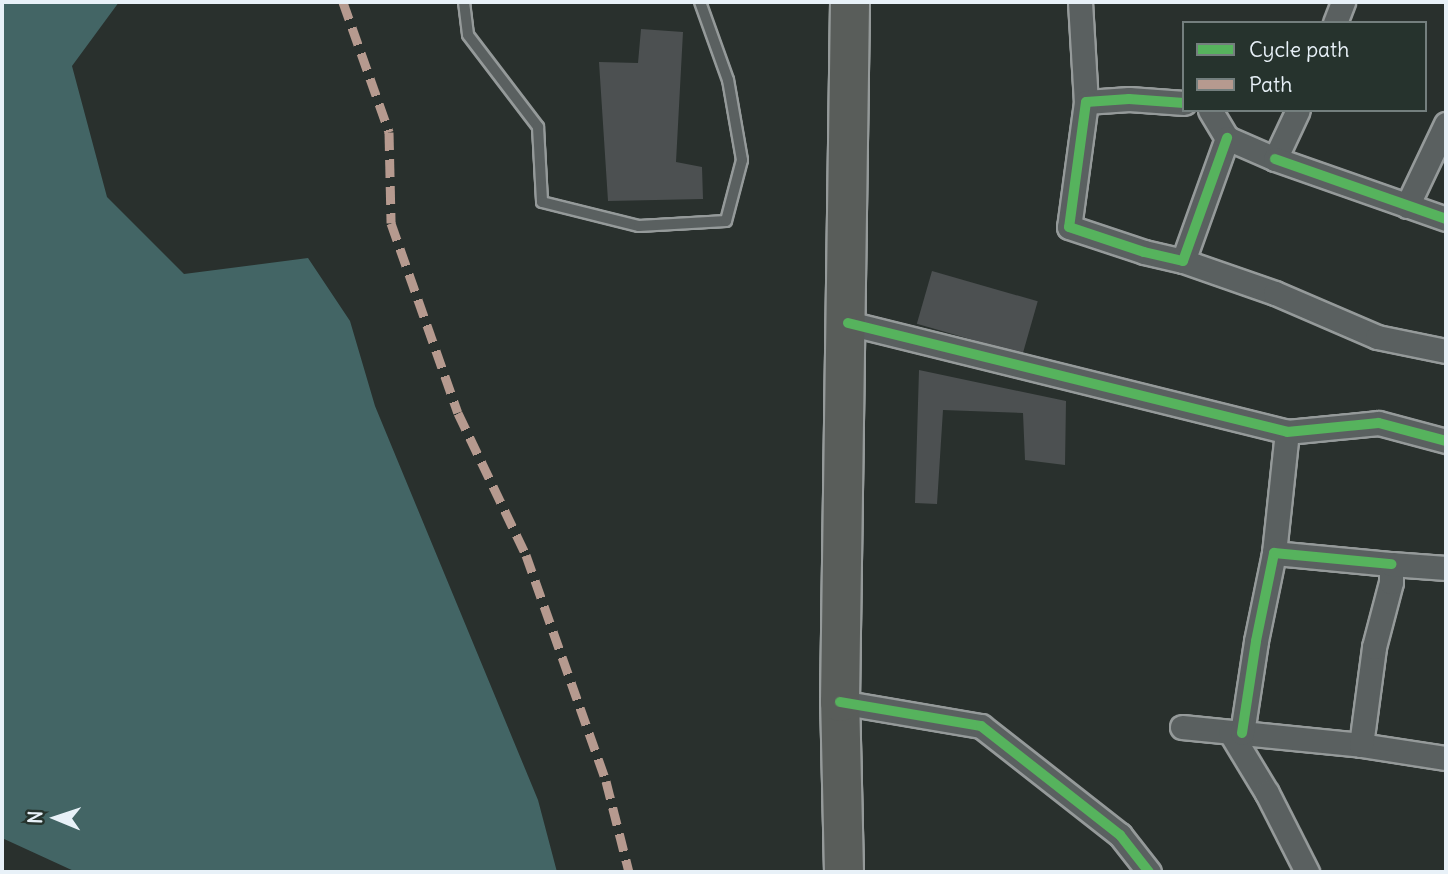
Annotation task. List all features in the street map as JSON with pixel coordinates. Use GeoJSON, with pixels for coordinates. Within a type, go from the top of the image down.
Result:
{"type":"FeatureCollection","features":[{"type":"Feature","properties":{"kind":"highway"},"geometry":{"type":"LineString","coordinates":[[844,872],[840,702],[848,323],[850,2]]}},
{"type":"Feature","properties":{"kind":"street"},"geometry":{"type":"LineString","coordinates":[[1080,2],[1086,102],[1069,227],[1144,252],[1183,261],[1275,293],[1377,337],[1446,351]]}},
{"type":"Feature","properties":{"kind":"street"},"geometry":{"type":"LineString","coordinates":[[1336,21],[1343,2]]}},
{"type":"Feature","properties":{"kind":"street"},"geometry":{"type":"LineString","coordinates":[[1086,102],[1129,99],[1182,103]]}},
{"type":"Feature","properties":{"kind":"street"},"geometry":{"type":"LineString","coordinates":[[1211,112],[1227,138],[1275,159],[1446,219]]}},
{"type":"Feature","properties":{"kind":"street"},"geometry":{"type":"LineString","coordinates":[[1275,159],[1297,112]]}},
{"type":"Feature","properties":{"kind":"street"},"geometry":{"type":"LineString","coordinates":[[1407,205],[1446,124]]}},
{"type":"Feature","properties":{"kind":"street"},"geometry":{"type":"LineString","coordinates":[[1183,261],[1227,138]]}},
{"type":"Feature","properties":{"kind":"street"},"geometry":{"type":"LineString","coordinates":[[848,323],[1287,432],[1379,424],[1446,441]]}},
{"type":"Feature","properties":{"kind":"street"},"geometry":{"type":"LineString","coordinates":[[1287,432],[1274,552],[1236,732],[1307,872]]}},
{"type":"Feature","properties":{"kind":"street"},"geometry":{"type":"LineString","coordinates":[[1274,552],[1446,568]]}},
{"type":"Feature","properties":{"kind":"street"},"geometry":{"type":"LineString","coordinates":[[1361,745],[1374,647],[1391,582],[1391,564]]}},
{"type":"Feature","properties":{"kind":"street"},"geometry":{"type":"LineString","coordinates":[[840,702],[981,726],[1120,835],[1149,872]]}},
{"type":"Feature","properties":{"kind":"street"},"geometry":{"type":"LineString","coordinates":[[1182,727],[1361,745],[1446,758]]}},
{"type":"Feature","properties":{"kind":"lane"},"geometry":{"type":"LineString","coordinates":[[464,2],[468,35],[538,127],[542,202],[639,226],[726,221],[742,160],[728,80],[700,2]]}},
{"type":"Feature","properties":{"kind":"water"},"geometry":{"type":"Polygon","coordinates":[[[2,2],[119,2],[72,66],[107,197],[184,274],[308,258],[350,321],[375,406],[538,800],[557,872],[76,872],[2,838],[2,2]]]}},
{"type":"Feature","properties":{"kind":"building"},"geometry":{"type":"Polygon","coordinates":[[[641,29],[683,32],[676,162],[702,167],[703,199],[608,201],[599,62],[638,63],[641,29]]]}},
{"type":"Feature","properties":{"kind":"building"},"geometry":{"type":"Polygon","coordinates":[[[932,271],[1038,301],[1023,354],[917,324],[932,271]]]}},
{"type":"Feature","properties":{"kind":"building"},"geometry":{"type":"Polygon","coordinates":[[[919,370],[1066,401],[1065,465],[1025,460],[1023,413],[943,410],[937,504],[915,503],[919,370]]]}},
{"type":"Feature","properties":{"kind":"marked path"},"geometry":{"type":"LineString","coordinates":[[343,2],[389,132],[391,223],[458,413],[526,555],[606,781],[629,872]]}},
{"type":"Feature","properties":{"kind":"cycle path"},"geometry":{"type":"LineString","coordinates":[[1182,103],[1129,99],[1086,102],[1069,227],[1144,252],[1183,261],[1227,138]]}},
{"type":"Feature","properties":{"kind":"cycle path"},"geometry":{"type":"LineString","coordinates":[[1275,159],[1446,219]]}},
{"type":"Feature","properties":{"kind":"cycle path"},"geometry":{"type":"LineString","coordinates":[[848,323],[1287,432],[1379,423],[1446,441]]}},
{"type":"Feature","properties":{"kind":"cycle path"},"geometry":{"type":"LineString","coordinates":[[1242,733],[1256,641],[1274,553],[1391,564]]}},
{"type":"Feature","properties":{"kind":"cycle path"},"geometry":{"type":"LineString","coordinates":[[840,702],[981,726],[1120,835],[1149,872]]}}]}
